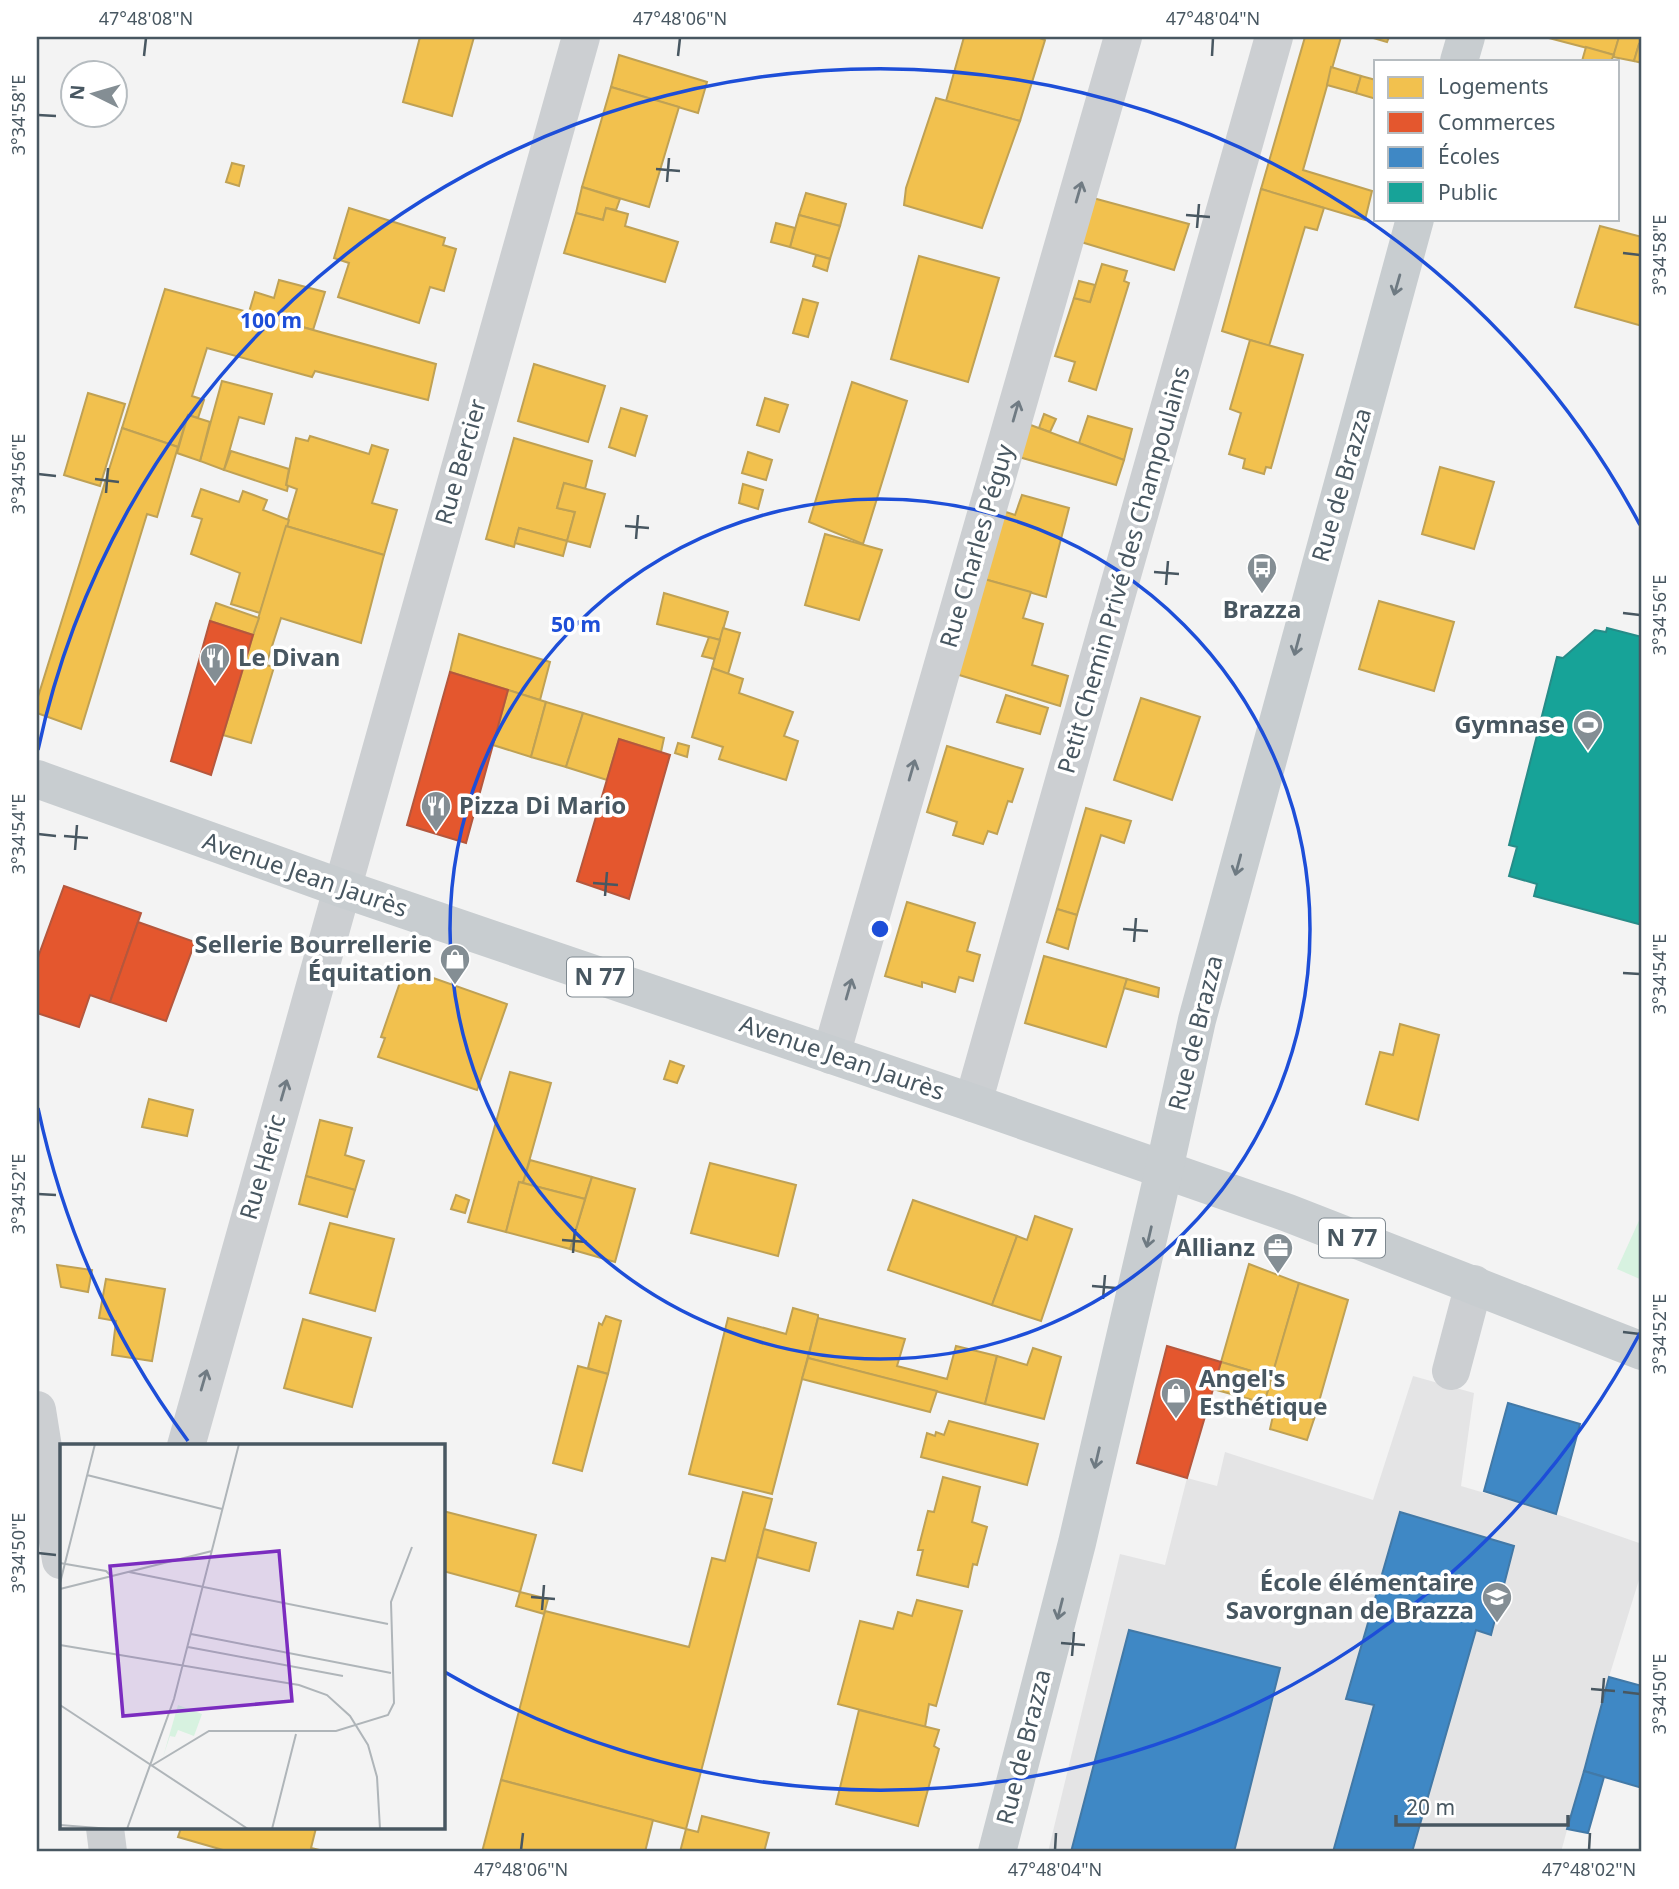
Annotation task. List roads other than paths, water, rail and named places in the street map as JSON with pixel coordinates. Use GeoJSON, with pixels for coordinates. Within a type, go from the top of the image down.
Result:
{"type":"FeatureCollection","features":[{"type":"Feature","properties":{"kind":"main road"},"geometry":{"type":"LineString","coordinates":[[1459,60],[1466,37]]}},
{"type":"Feature","properties":{"kind":"main road","name":"Rue de Brazza"},"geometry":{"type":"LineString","coordinates":[[997,1852],[1077,1543],[1197,1020],[1416,220]]}},
{"type":"Feature","properties":{"kind":"main road","name":"Avenue Jean Jaurès"},"geometry":{"type":"LineString","coordinates":[[37,779],[341,888],[973,1103],[1306,1220],[1642,1351]]}},
{"type":"Feature","properties":{"kind":"street","name":"Rue Bercier"},"geometry":{"type":"LineString","coordinates":[[341,888],[581,37]]}},
{"type":"Feature","properties":{"kind":"street","name":"Rue Charles Péguy"},"geometry":{"type":"LineString","coordinates":[[831,1055],[1124,37]]}},
{"type":"Feature","properties":{"kind":"street","name":"Petit Chemin Privé des Champoulains"},"geometry":{"type":"LineString","coordinates":[[973,1103],[1274,37]]}},
{"type":"Feature","properties":{"kind":"street","name":"Rue Heric"},"geometry":{"type":"LineString","coordinates":[[187,1444],[341,888]]}},
{"type":"Feature","properties":{"kind":"street"},"geometry":{"type":"LineString","coordinates":[[1451,1371],[1474,1284]]}},
{"type":"Feature","properties":{"kind":"street"},"geometry":{"type":"LineString","coordinates":[[37,1410],[60,1554]]}},
{"type":"Feature","properties":{"kind":"street"},"geometry":{"type":"LineString","coordinates":[[105,1829],[108,1852]]}},
{"type":"Feature","properties":{"kind":"place","name":"Brazza"},"geometry":{"type":"Point","coordinates":[1262,595]}},
{"type":"Feature","properties":{"kind":"place","name":"Le Divan"},"geometry":{"type":"Point","coordinates":[215,685]}},
{"type":"Feature","properties":{"kind":"place","name":"Gymnase"},"geometry":{"type":"Point","coordinates":[1588,752]}},
{"type":"Feature","properties":{"kind":"place","name":"Pizza Di Mario"},"geometry":{"type":"Point","coordinates":[436,833]}},
{"type":"Feature","properties":{"kind":"place","name":"Sellerie Bourrellerie Équitation"},"geometry":{"type":"Point","coordinates":[455,986]}},
{"type":"Feature","properties":{"kind":"place","name":"Allianz"},"geometry":{"type":"Point","coordinates":[1278,1275]}},
{"type":"Feature","properties":{"kind":"place","name":"Angel's Esthétique"},"geometry":{"type":"Point","coordinates":[1176,1420]}},
{"type":"Feature","properties":{"kind":"place","name":"École élémentaire Savorgnan de Brazza"},"geometry":{"type":"Point","coordinates":[1497,1624]}}]}
